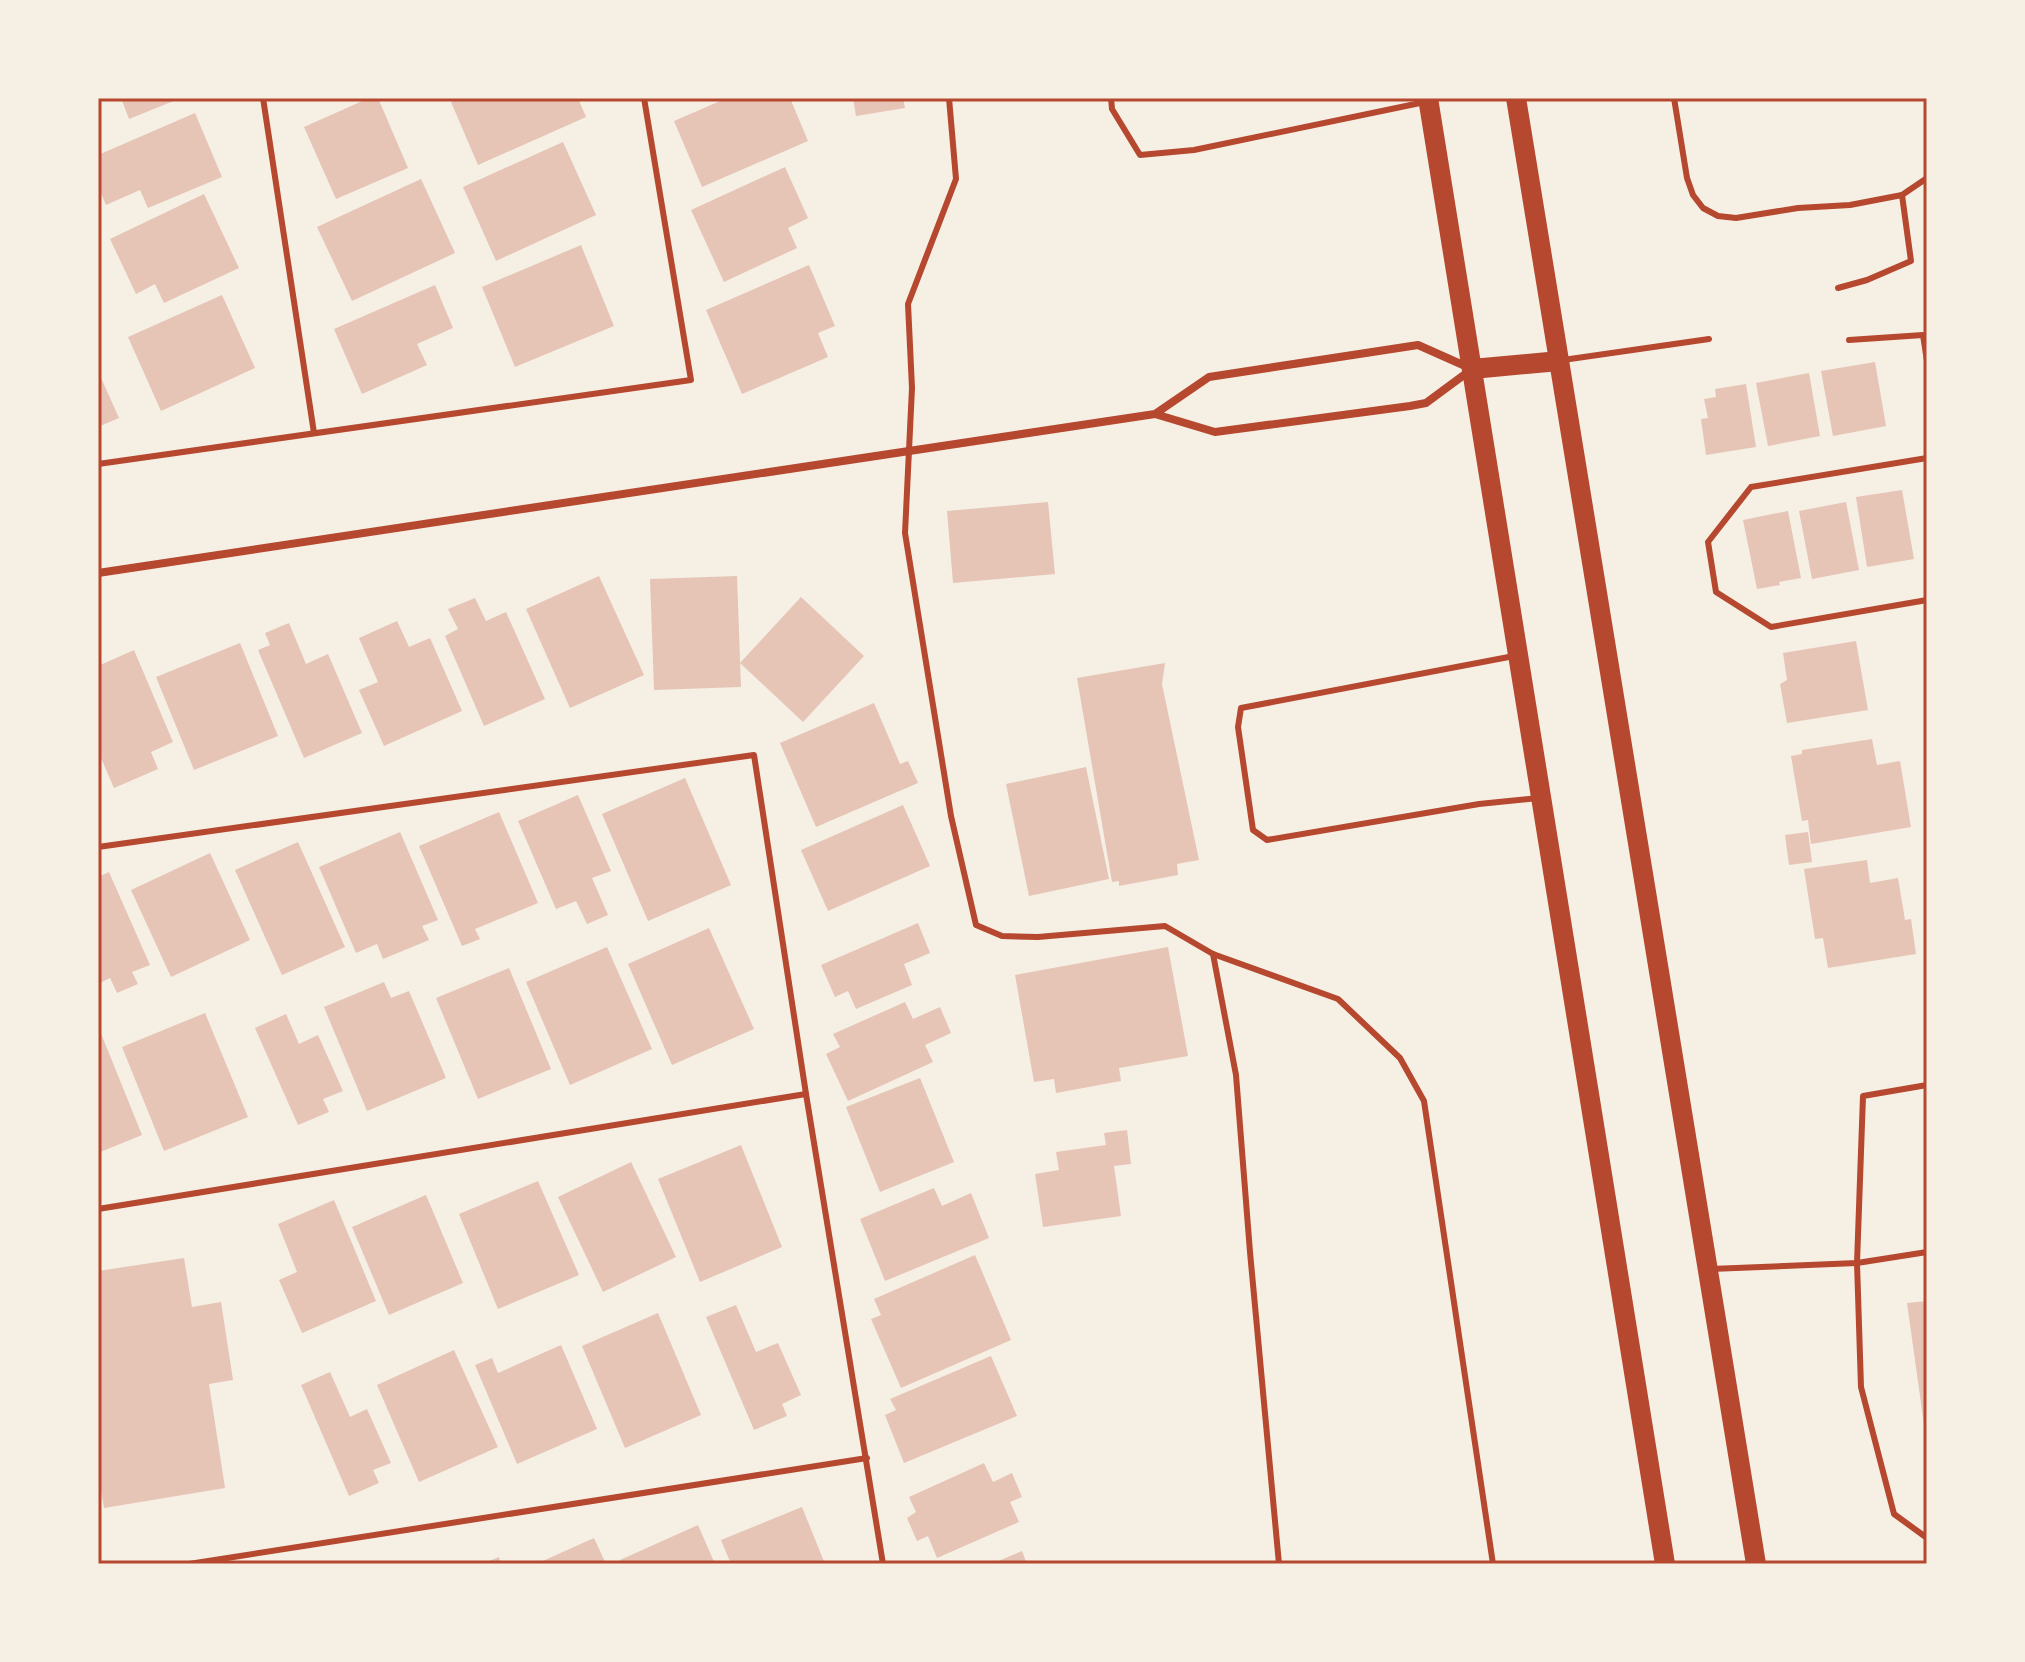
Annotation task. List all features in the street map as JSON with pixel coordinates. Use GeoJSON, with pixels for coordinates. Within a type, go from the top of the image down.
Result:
{"type":"FeatureCollection","features":[{"type":"Feature","properties":{"kind":"main road"},"geometry":{"type":"LineString","coordinates":[[1516,98],[1756,1564]]}},
{"type":"Feature","properties":{"kind":"main road"},"geometry":{"type":"LineString","coordinates":[[1428,100],[1665,1564]]}},
{"type":"Feature","properties":{"kind":"main road"},"geometry":{"type":"LineString","coordinates":[[1472,369],[1559,361]]}},
{"type":"Feature","properties":{"kind":"street"},"geometry":{"type":"LineString","coordinates":[[98,573],[1155,414],[1215,432],[1410,406],[1426,403],[1472,369],[1418,345],[1209,377],[1155,414]]}},
{"type":"Feature","properties":{"kind":"lane"},"geometry":{"type":"LineString","coordinates":[[263,98],[314,433]]}},
{"type":"Feature","properties":{"kind":"lane"},"geometry":{"type":"LineString","coordinates":[[98,464],[691,380],[644,98]]}},
{"type":"Feature","properties":{"kind":"lane"},"geometry":{"type":"LineString","coordinates":[[949,98],[956,179],[908,304],[912,388],[905,533],[951,816],[976,925],[1002,936],[1038,937],[1165,926],[1213,954],[1338,999],[1400,1058],[1424,1101],[1493,1564]]}},
{"type":"Feature","properties":{"kind":"lane"},"geometry":{"type":"LineString","coordinates":[[1111,98],[1112,109],[1140,155],[1194,150],[1428,100]]}},
{"type":"Feature","properties":{"kind":"lane"},"geometry":{"type":"LineString","coordinates":[[1674,98],[1687,178],[1693,195],[1703,208],[1718,216],[1736,218],[1798,208],[1850,205],[1902,195],[1927,178]]}},
{"type":"Feature","properties":{"kind":"lane"},"geometry":{"type":"LineString","coordinates":[[1838,288],[1867,280],[1911,261],[1902,195]]}},
{"type":"Feature","properties":{"kind":"lane"},"geometry":{"type":"LineString","coordinates":[[1849,340],[1923,335],[1927,361]]}},
{"type":"Feature","properties":{"kind":"lane"},"geometry":{"type":"LineString","coordinates":[[1559,361],[1709,339]]}},
{"type":"Feature","properties":{"kind":"lane"},"geometry":{"type":"LineString","coordinates":[[1927,458],[1751,487],[1708,542],[1716,592],[1771,627],[1927,600]]}},
{"type":"Feature","properties":{"kind":"lane"},"geometry":{"type":"LineString","coordinates":[[1517,655],[1241,708],[1238,727],[1253,830],[1267,840],[1479,804],[1540,798]]}},
{"type":"Feature","properties":{"kind":"lane"},"geometry":{"type":"LineString","coordinates":[[98,847],[754,755],[883,1564]]}},
{"type":"Feature","properties":{"kind":"lane"},"geometry":{"type":"LineString","coordinates":[[1213,954],[1236,1075],[1279,1564]]}},
{"type":"Feature","properties":{"kind":"lane"},"geometry":{"type":"LineString","coordinates":[[1927,1085],[1863,1096],[1857,1263],[1861,1387],[1894,1514],[1927,1538]]}},
{"type":"Feature","properties":{"kind":"lane"},"geometry":{"type":"LineString","coordinates":[[98,1209],[806,1094]]}},
{"type":"Feature","properties":{"kind":"lane"},"geometry":{"type":"LineString","coordinates":[[1708,1269],[1857,1263],[1927,1252]]}},
{"type":"Feature","properties":{"kind":"lane"},"geometry":{"type":"LineString","coordinates":[[189,1564],[867,1458]]}},
{"type":"Feature","properties":{"kind":"building"},"geometry":{"type":"Polygon","coordinates":[[[121,98],[181,98],[129,119],[121,98]]]}},
{"type":"Feature","properties":{"kind":"building"},"geometry":{"type":"Polygon","coordinates":[[[369,98],[378,98],[408,168],[336,199],[304,127],[369,98]]]}},
{"type":"Feature","properties":{"kind":"building"},"geometry":{"type":"Polygon","coordinates":[[[460,98],[578,98],[586,117],[478,165],[451,102],[460,98]]]}},
{"type":"Feature","properties":{"kind":"building"},"geometry":{"type":"Polygon","coordinates":[[[727,98],[790,98],[808,141],[702,187],[674,121],[727,98]]]}},
{"type":"Feature","properties":{"kind":"building"},"geometry":{"type":"Polygon","coordinates":[[[853,98],[903,98],[905,108],[856,116],[853,98]]]}},
{"type":"Feature","properties":{"kind":"building"},"geometry":{"type":"Polygon","coordinates":[[[195,113],[222,177],[148,208],[140,190],[106,205],[98,186],[98,155],[195,113]]]}},
{"type":"Feature","properties":{"kind":"building"},"geometry":{"type":"Polygon","coordinates":[[[563,142],[596,215],[496,261],[463,187],[563,142]]]}},
{"type":"Feature","properties":{"kind":"building"},"geometry":{"type":"Polygon","coordinates":[[[785,167],[808,218],[788,228],[797,248],[724,282],[691,210],[785,167]]]}},
{"type":"Feature","properties":{"kind":"building"},"geometry":{"type":"Polygon","coordinates":[[[421,179],[455,253],[352,301],[317,227],[421,179]]]}},
{"type":"Feature","properties":{"kind":"building"},"geometry":{"type":"Polygon","coordinates":[[[204,194],[239,268],[164,303],[155,284],[136,294],[110,239],[204,194]]]}},
{"type":"Feature","properties":{"kind":"building"},"geometry":{"type":"Polygon","coordinates":[[[581,245],[614,326],[515,367],[482,287],[581,245]]]}},
{"type":"Feature","properties":{"kind":"building"},"geometry":{"type":"Polygon","coordinates":[[[809,265],[835,326],[818,333],[828,357],[742,394],[706,310],[809,265]]]}},
{"type":"Feature","properties":{"kind":"building"},"geometry":{"type":"Polygon","coordinates":[[[435,285],[453,328],[417,344],[427,365],[362,394],[334,329],[435,285]]]}},
{"type":"Feature","properties":{"kind":"building"},"geometry":{"type":"Polygon","coordinates":[[[222,295],[255,368],[161,411],[128,337],[222,295]]]}},
{"type":"Feature","properties":{"kind":"building"},"geometry":{"type":"Polygon","coordinates":[[[1875,362],[1886,426],[1833,436],[1821,371],[1875,362]]]}},
{"type":"Feature","properties":{"kind":"building"},"geometry":{"type":"Polygon","coordinates":[[[98,371],[119,418],[98,427],[98,371]]]}},
{"type":"Feature","properties":{"kind":"building"},"geometry":{"type":"Polygon","coordinates":[[[1809,373],[1820,436],[1768,446],[1756,383],[1809,373]]]}},
{"type":"Feature","properties":{"kind":"building"},"geometry":{"type":"Polygon","coordinates":[[[1746,384],[1756,447],[1706,455],[1701,419],[1708,418],[1704,399],[1716,397],[1715,389],[1746,384]]]}},
{"type":"Feature","properties":{"kind":"building"},"geometry":{"type":"Polygon","coordinates":[[[1902,490],[1914,559],[1867,567],[1856,497],[1902,490]]]}},
{"type":"Feature","properties":{"kind":"building"},"geometry":{"type":"Polygon","coordinates":[[[1048,502],[1055,574],[953,583],[947,511],[1048,502]]]}},
{"type":"Feature","properties":{"kind":"building"},"geometry":{"type":"Polygon","coordinates":[[[1846,502],[1859,570],[1812,579],[1799,511],[1846,502]]]}},
{"type":"Feature","properties":{"kind":"building"},"geometry":{"type":"Polygon","coordinates":[[[1788,511],[1801,578],[1757,589],[1743,520],[1788,511]]]}},
{"type":"Feature","properties":{"kind":"building"},"geometry":{"type":"Polygon","coordinates":[[[599,576],[644,675],[570,708],[526,609],[599,576]]]}},
{"type":"Feature","properties":{"kind":"building"},"geometry":{"type":"Polygon","coordinates":[[[737,576],[741,687],[654,690],[650,579],[737,576]]]}},
{"type":"Feature","properties":{"kind":"building"},"geometry":{"type":"Polygon","coordinates":[[[801,597],[864,656],[803,722],[740,663],[801,597]]]}},
{"type":"Feature","properties":{"kind":"building"},"geometry":{"type":"Polygon","coordinates":[[[475,598],[486,621],[506,612],[545,699],[484,726],[445,636],[458,629],[448,609],[475,598]]]}},
{"type":"Feature","properties":{"kind":"building"},"geometry":{"type":"Polygon","coordinates":[[[397,621],[409,647],[430,638],[462,711],[384,746],[359,690],[378,682],[359,638],[397,621]]]}},
{"type":"Feature","properties":{"kind":"building"},"geometry":{"type":"Polygon","coordinates":[[[289,623],[306,664],[328,654],[362,733],[304,758],[258,650],[270,645],[265,633],[289,623]]]}},
{"type":"Feature","properties":{"kind":"building"},"geometry":{"type":"Polygon","coordinates":[[[1856,641],[1868,710],[1787,723],[1780,684],[1787,680],[1783,653],[1856,641]]]}},
{"type":"Feature","properties":{"kind":"building"},"geometry":{"type":"Polygon","coordinates":[[[240,643],[278,736],[194,770],[156,677],[240,643]]]}},
{"type":"Feature","properties":{"kind":"building"},"geometry":{"type":"Polygon","coordinates":[[[134,650],[173,742],[151,752],[158,769],[114,788],[98,751],[98,666],[134,650]]]}},
{"type":"Feature","properties":{"kind":"building"},"geometry":{"type":"Polygon","coordinates":[[[1165,663],[1162,684],[1199,860],[1177,864],[1178,875],[1119,886],[1119,881],[1112,882],[1077,678],[1165,663]]]}},
{"type":"Feature","properties":{"kind":"building"},"geometry":{"type":"Polygon","coordinates":[[[874,703],[900,764],[908,761],[918,783],[816,827],[780,743],[874,703]]]}},
{"type":"Feature","properties":{"kind":"building"},"geometry":{"type":"Polygon","coordinates":[[[1872,739],[1877,765],[1900,761],[1911,827],[1811,844],[1808,820],[1802,821],[1791,756],[1802,754],[1802,750],[1872,739]]]}},
{"type":"Feature","properties":{"kind":"building"},"geometry":{"type":"Polygon","coordinates":[[[1086,767],[1109,879],[1029,896],[1006,784],[1086,767]]]}},
{"type":"Feature","properties":{"kind":"building"},"geometry":{"type":"Polygon","coordinates":[[[685,778],[731,885],[648,921],[602,814],[685,778]]]}},
{"type":"Feature","properties":{"kind":"building"},"geometry":{"type":"Polygon","coordinates":[[[578,795],[611,871],[592,878],[608,915],[587,924],[576,901],[556,909],[518,821],[578,795]]]}},
{"type":"Feature","properties":{"kind":"building"},"geometry":{"type":"Polygon","coordinates":[[[903,805],[930,866],[828,911],[801,850],[903,805]]]}},
{"type":"Feature","properties":{"kind":"building"},"geometry":{"type":"Polygon","coordinates":[[[499,812],[538,903],[475,929],[480,939],[462,946],[419,846],[499,812]]]}},
{"type":"Feature","properties":{"kind":"building"},"geometry":{"type":"Polygon","coordinates":[[[400,832],[438,920],[422,926],[429,940],[383,959],[377,944],[356,953],[319,867],[400,832]]]}},
{"type":"Feature","properties":{"kind":"building"},"geometry":{"type":"Polygon","coordinates":[[[1808,832],[1812,862],[1789,865],[1785,835],[1808,832]]]}},
{"type":"Feature","properties":{"kind":"building"},"geometry":{"type":"Polygon","coordinates":[[[298,842],[345,947],[282,975],[235,870],[298,842]]]}},
{"type":"Feature","properties":{"kind":"building"},"geometry":{"type":"Polygon","coordinates":[[[210,853],[250,940],[171,977],[131,890],[210,853]]]}},
{"type":"Feature","properties":{"kind":"building"},"geometry":{"type":"Polygon","coordinates":[[[1867,860],[1870,883],[1898,878],[1905,920],[1911,919],[1916,954],[1828,968],[1823,938],[1815,939],[1804,869],[1867,860]]]}},
{"type":"Feature","properties":{"kind":"building"},"geometry":{"type":"Polygon","coordinates":[[[109,872],[150,965],[132,972],[138,984],[117,993],[110,978],[98,984],[98,877],[109,872]]]}},
{"type":"Feature","properties":{"kind":"building"},"geometry":{"type":"Polygon","coordinates":[[[918,923],[930,953],[904,964],[912,985],[856,1009],[848,991],[835,997],[821,965],[918,923]]]}},
{"type":"Feature","properties":{"kind":"building"},"geometry":{"type":"Polygon","coordinates":[[[709,928],[754,1029],[672,1065],[628,964],[709,928]]]}},
{"type":"Feature","properties":{"kind":"building"},"geometry":{"type":"Polygon","coordinates":[[[607,947],[652,1049],[570,1085],[526,982],[607,947]]]}},
{"type":"Feature","properties":{"kind":"building"},"geometry":{"type":"Polygon","coordinates":[[[1168,947],[1188,1056],[1119,1068],[1121,1081],[1056,1093],[1054,1079],[1034,1082],[1015,975],[1168,947]]]}},
{"type":"Feature","properties":{"kind":"building"},"geometry":{"type":"Polygon","coordinates":[[[509,968],[551,1069],[478,1099],[436,998],[509,968]]]}},
{"type":"Feature","properties":{"kind":"building"},"geometry":{"type":"Polygon","coordinates":[[[384,982],[391,998],[409,991],[446,1078],[367,1111],[324,1007],[384,982]]]}},
{"type":"Feature","properties":{"kind":"building"},"geometry":{"type":"Polygon","coordinates":[[[905,1002],[913,1019],[940,1007],[951,1033],[925,1045],[933,1062],[848,1101],[826,1054],[840,1047],[833,1034],[905,1002]]]}},
{"type":"Feature","properties":{"kind":"building"},"geometry":{"type":"Polygon","coordinates":[[[205,1013],[248,1117],[164,1151],[122,1047],[205,1013]]]}},
{"type":"Feature","properties":{"kind":"building"},"geometry":{"type":"Polygon","coordinates":[[[286,1014],[299,1044],[318,1035],[343,1091],[323,1099],[329,1112],[298,1125],[255,1028],[286,1014]]]}},
{"type":"Feature","properties":{"kind":"building"},"geometry":{"type":"Polygon","coordinates":[[[98,1026],[142,1135],[98,1153],[98,1026]]]}},
{"type":"Feature","properties":{"kind":"building"},"geometry":{"type":"Polygon","coordinates":[[[920,1078],[954,1162],[880,1192],[846,1107],[920,1078]]]}},
{"type":"Feature","properties":{"kind":"building"},"geometry":{"type":"Polygon","coordinates":[[[1127,1130],[1131,1164],[1114,1166],[1121,1216],[1043,1227],[1035,1174],[1059,1170],[1056,1152],[1106,1145],[1104,1133],[1127,1130]]]}},
{"type":"Feature","properties":{"kind":"building"},"geometry":{"type":"Polygon","coordinates":[[[741,1145],[782,1247],[700,1282],[658,1179],[741,1145]]]}},
{"type":"Feature","properties":{"kind":"building"},"geometry":{"type":"Polygon","coordinates":[[[631,1162],[676,1257],[603,1292],[558,1197],[631,1162]]]}},
{"type":"Feature","properties":{"kind":"building"},"geometry":{"type":"Polygon","coordinates":[[[538,1181],[579,1275],[498,1309],[459,1214],[538,1181]]]}},
{"type":"Feature","properties":{"kind":"building"},"geometry":{"type":"Polygon","coordinates":[[[934,1188],[942,1206],[971,1193],[989,1238],[885,1281],[860,1219],[934,1188]]]}},
{"type":"Feature","properties":{"kind":"building"},"geometry":{"type":"Polygon","coordinates":[[[426,1195],[463,1283],[389,1315],[352,1227],[426,1195]]]}},
{"type":"Feature","properties":{"kind":"building"},"geometry":{"type":"Polygon","coordinates":[[[334,1200],[376,1301],[302,1333],[279,1280],[297,1272],[278,1224],[334,1200]]]}},
{"type":"Feature","properties":{"kind":"building"},"geometry":{"type":"Polygon","coordinates":[[[975,1255],[1011,1340],[901,1388],[871,1319],[881,1315],[874,1299],[975,1255]]]}},
{"type":"Feature","properties":{"kind":"building"},"geometry":{"type":"Polygon","coordinates":[[[184,1258],[192,1307],[221,1302],[233,1380],[209,1384],[225,1488],[104,1508],[98,1472],[98,1271],[184,1258]]]}},
{"type":"Feature","properties":{"kind":"building"},"geometry":{"type":"Polygon","coordinates":[[[1927,1301],[1927,1432],[1925,1432],[1907,1303],[1927,1301]]]}},
{"type":"Feature","properties":{"kind":"building"},"geometry":{"type":"Polygon","coordinates":[[[736,1305],[756,1352],[778,1343],[801,1395],[782,1404],[787,1416],[754,1430],[706,1317],[736,1305]]]}},
{"type":"Feature","properties":{"kind":"building"},"geometry":{"type":"Polygon","coordinates":[[[658,1313],[701,1415],[625,1448],[582,1346],[658,1313]]]}},
{"type":"Feature","properties":{"kind":"building"},"geometry":{"type":"Polygon","coordinates":[[[561,1345],[597,1429],[517,1464],[475,1365],[492,1358],[498,1373],[561,1345]]]}},
{"type":"Feature","properties":{"kind":"building"},"geometry":{"type":"Polygon","coordinates":[[[454,1350],[498,1447],[419,1482],[377,1385],[454,1350]]]}},
{"type":"Feature","properties":{"kind":"building"},"geometry":{"type":"Polygon","coordinates":[[[991,1356],[1017,1416],[904,1463],[885,1415],[896,1410],[890,1399],[991,1356]]]}},
{"type":"Feature","properties":{"kind":"building"},"geometry":{"type":"Polygon","coordinates":[[[330,1372],[350,1417],[367,1409],[391,1463],[373,1470],[379,1483],[349,1496],[301,1385],[330,1372]]]}},
{"type":"Feature","properties":{"kind":"building"},"geometry":{"type":"Polygon","coordinates":[[[984,1463],[993,1482],[1012,1473],[1022,1497],[1010,1502],[1019,1522],[937,1558],[928,1536],[917,1541],[907,1518],[916,1512],[909,1497],[984,1463]]]}},
{"type":"Feature","properties":{"kind":"building"},"geometry":{"type":"Polygon","coordinates":[[[802,1507],[825,1564],[731,1564],[721,1540],[802,1507]]]}},
{"type":"Feature","properties":{"kind":"building"},"geometry":{"type":"Polygon","coordinates":[[[698,1525],[715,1564],[621,1564],[620,1560],[698,1525]]]}},
{"type":"Feature","properties":{"kind":"building"},"geometry":{"type":"Polygon","coordinates":[[[594,1538],[606,1564],[536,1564],[594,1538]]]}},
{"type":"Feature","properties":{"kind":"building"},"geometry":{"type":"Polygon","coordinates":[[[1022,1551],[1027,1564],[991,1564],[1022,1551]]]}},
{"type":"Feature","properties":{"kind":"building"},"geometry":{"type":"Polygon","coordinates":[[[499,1557],[501,1564],[482,1564],[499,1557]]]}}]}
